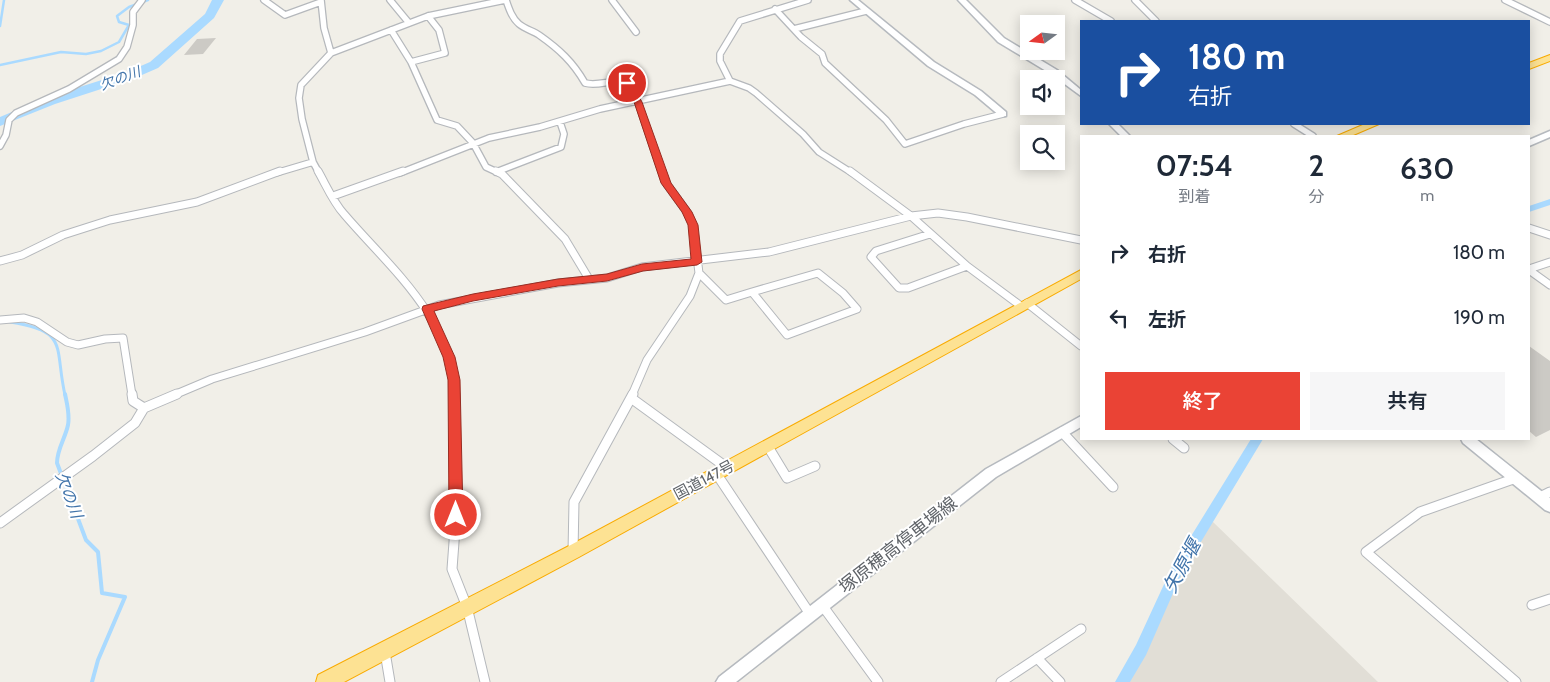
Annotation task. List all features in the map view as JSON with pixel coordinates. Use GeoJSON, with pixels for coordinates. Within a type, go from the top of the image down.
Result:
{"type":"FeatureCollection","features":[{"type":"Feature","properties":{"kind":"highway"},"geometry":{"type":"LineString","coordinates":[[1530,66],[1550,58]]}},
{"type":"Feature","properties":{"kind":"highway"},"geometry":{"type":"LineString","coordinates":[[1345,135],[1371,125]]}},
{"type":"Feature","properties":{"kind":"highway","name":"国道147号"},"geometry":{"type":"LineString","coordinates":[[324,682],[385,652],[573,552],[1080,275]]}},
{"type":"Feature","properties":{"kind":"street"},"geometry":{"type":"LineString","coordinates":[[264,0],[285,15],[321,1],[324,28],[331,53]]}},
{"type":"Feature","properties":{"kind":"street"},"geometry":{"type":"LineString","coordinates":[[390,0],[409,23]]}},
{"type":"Feature","properties":{"kind":"street"},"geometry":{"type":"LineString","coordinates":[[485,682],[467,607],[452,569],[456,515],[454,380],[449,357],[427,309],[375,246],[343,213],[333,196],[314,162],[302,119],[299,98],[302,85],[331,53],[428,16],[505,0],[512,16],[519,24],[544,38],[575,65],[585,83],[595,86],[624,81],[638,102],[666,183],[687,212],[693,225],[699,273],[690,296],[648,360],[631,398],[574,502],[573,552]]}},
{"type":"Feature","properties":{"kind":"street"},"geometry":{"type":"LineString","coordinates":[[612,0],[636,32]]}},
{"type":"Feature","properties":{"kind":"street"},"geometry":{"type":"LineString","coordinates":[[730,81],[720,61],[720,54],[737,24],[742,19],[808,0]]}},
{"type":"Feature","properties":{"kind":"street"},"geometry":{"type":"LineString","coordinates":[[854,0],[931,64],[978,93],[1003,114]]}},
{"type":"Feature","properties":{"kind":"street"},"geometry":{"type":"LineString","coordinates":[[962,0],[1002,40],[1054,72],[1080,93]]}},
{"type":"Feature","properties":{"kind":"street"},"geometry":{"type":"LineString","coordinates":[[1075,0],[1109,20]]}},
{"type":"Feature","properties":{"kind":"street"},"geometry":{"type":"LineString","coordinates":[[1135,0],[1155,20]]}},
{"type":"Feature","properties":{"kind":"street"},"geometry":{"type":"LineString","coordinates":[[1505,0],[1550,22]]}},
{"type":"Feature","properties":{"kind":"street"},"geometry":{"type":"LineString","coordinates":[[0,146],[6,135],[9,122],[16,113],[68,89],[118,59],[127,47],[133,25],[133,12],[141,2]]}},
{"type":"Feature","properties":{"kind":"street"},"geometry":{"type":"LineString","coordinates":[[775,9],[822,54],[825,62],[886,120],[905,144],[964,124],[1003,114]]}},
{"type":"Feature","properties":{"kind":"street"},"geometry":{"type":"LineString","coordinates":[[794,29],[866,10]]}},
{"type":"Feature","properties":{"kind":"street"},"geometry":{"type":"LineString","coordinates":[[411,62],[445,53],[439,30],[428,16]]}},
{"type":"Feature","properties":{"kind":"street"},"geometry":{"type":"LineString","coordinates":[[391,30],[411,62],[437,120],[457,126],[473,143],[486,167],[502,174],[565,239],[589,279]]}},
{"type":"Feature","properties":{"kind":"street"},"geometry":{"type":"LineString","coordinates":[[333,196],[389,177],[473,143],[560,122],[600,109],[730,81],[748,88],[804,134],[819,152],[856,175],[911,216],[967,266],[1080,345]]}},
{"type":"Feature","properties":{"kind":"street"},"geometry":{"type":"LineString","coordinates":[[496,172],[561,146],[564,141],[564,131],[560,122]]}},
{"type":"Feature","properties":{"kind":"street"},"geometry":{"type":"LineString","coordinates":[[1114,125],[1125,135]]}},
{"type":"Feature","properties":{"kind":"street"},"geometry":{"type":"LineString","coordinates":[[1296,125],[1311,135]]}},
{"type":"Feature","properties":{"kind":"street"},"geometry":{"type":"LineString","coordinates":[[1530,143],[1550,134]]}},
{"type":"Feature","properties":{"kind":"street"},"geometry":{"type":"LineString","coordinates":[[0,261],[22,255],[62,235],[110,220],[197,202],[268,175],[314,162]]}},
{"type":"Feature","properties":{"kind":"street"},"geometry":{"type":"LineString","coordinates":[[0,523],[66,476],[135,423],[144,408],[212,379],[365,332],[427,309],[473,298],[589,279],[607,278],[642,267],[769,252],[911,216],[938,213],[1080,240]]}},
{"type":"Feature","properties":{"kind":"street"},"geometry":{"type":"LineString","coordinates":[[1530,228],[1550,235]]}},
{"type":"Feature","properties":{"kind":"street"},"geometry":{"type":"LineString","coordinates":[[930,234],[876,250],[872,257],[899,288],[908,288],[967,266]]}},
{"type":"Feature","properties":{"kind":"street"},"geometry":{"type":"LineString","coordinates":[[1530,270],[1550,262]]}},
{"type":"Feature","properties":{"kind":"street"},"geometry":{"type":"LineString","coordinates":[[1530,271],[1550,285]]}},
{"type":"Feature","properties":{"kind":"street"},"geometry":{"type":"LineString","coordinates":[[699,273],[726,300],[752,292],[818,273],[843,293],[857,309],[787,335],[752,292]]}},
{"type":"Feature","properties":{"kind":"street"},"geometry":{"type":"LineString","coordinates":[[0,320],[24,318],[37,322],[67,342],[78,345],[123,338],[133,401],[144,408]]}},
{"type":"Feature","properties":{"kind":"street"},"geometry":{"type":"LineString","coordinates":[[631,398],[721,470],[810,614]]}},
{"type":"Feature","properties":{"kind":"street","name":"塚原穂高停車場線"},"geometry":{"type":"LineString","coordinates":[[724,682],[991,473],[1080,422]]}},
{"type":"Feature","properties":{"kind":"street"},"geometry":{"type":"LineString","coordinates":[[1062,432],[1113,487]]}},
{"type":"Feature","properties":{"kind":"street"},"geometry":{"type":"LineString","coordinates":[[1175,440],[1184,448]]}},
{"type":"Feature","properties":{"kind":"street"},"geometry":{"type":"LineString","coordinates":[[1468,440],[1516,478],[1547,499]]}},
{"type":"Feature","properties":{"kind":"street"},"geometry":{"type":"LineString","coordinates":[[767,445],[787,478],[814,466]]}},
{"type":"Feature","properties":{"kind":"street"},"geometry":{"type":"LineString","coordinates":[[1516,478],[1420,512],[1366,552],[1516,682]]}},
{"type":"Feature","properties":{"kind":"street"},"geometry":{"type":"LineString","coordinates":[[1532,605],[1550,599]]}},
{"type":"Feature","properties":{"kind":"street"},"geometry":{"type":"LineString","coordinates":[[822,605],[878,682]]}},
{"type":"Feature","properties":{"kind":"street"},"geometry":{"type":"LineString","coordinates":[[1001,682],[1081,629]]}},
{"type":"Feature","properties":{"kind":"street"},"geometry":{"type":"LineString","coordinates":[[385,652],[390,682]]}},
{"type":"Feature","properties":{"kind":"street"},"geometry":{"type":"LineString","coordinates":[[1037,658],[1060,682]]}},
{"type":"Feature","properties":{"kind":"shaded area"},"geometry":{"type":"Polygon","coordinates":[[[1212,521],[1378,682],[1129,682],[1148,648],[1179,574],[1212,521]]]}},
{"type":"Feature","properties":{"kind":"building"},"geometry":{"type":"Polygon","coordinates":[[[216,38],[203,54],[184,55],[197,39],[216,38]]]}},
{"type":"Feature","properties":{"kind":"building"},"geometry":{"type":"Polygon","coordinates":[[[1530,347],[1550,361],[1550,430],[1536,437],[1530,432],[1530,347]]]}},
{"type":"Feature","properties":{"kind":"waterway"},"geometry":{"type":"LineString","coordinates":[[0,26],[4,0]]}},
{"type":"Feature","properties":{"kind":"waterway"},"geometry":{"type":"LineString","coordinates":[[0,65],[61,52],[86,54],[101,51],[119,42],[129,25],[119,22],[117,16],[129,7],[148,0]]}},
{"type":"Feature","properties":{"kind":"waterway","name":"欠の川"},"geometry":{"type":"LineString","coordinates":[[0,122],[50,101],[131,75],[154,65],[210,16],[218,0]]}},
{"type":"Feature","properties":{"kind":"waterway","name":"矢原堰"},"geometry":{"type":"LineString","coordinates":[[1530,209],[1550,202]]}},
{"type":"Feature","properties":{"kind":"waterway","name":"欠の川"},"geometry":{"type":"LineString","coordinates":[[10,322],[42,330],[51,336],[59,353],[65,395]]}},
{"type":"Feature","properties":{"kind":"waterway","name":"欠の川"},"geometry":{"type":"LineString","coordinates":[[65,394],[69,421],[58,453],[57,463],[86,540],[98,552],[102,593],[125,597],[98,660],[92,682]]}},
{"type":"Feature","properties":{"kind":"waterway","name":"矢原堰"},"geometry":{"type":"LineString","coordinates":[[1251,449],[1256,440]]}},
{"type":"Feature","properties":{"kind":"waterway","name":"矢原堰"},"geometry":{"type":"LineString","coordinates":[[1122,682],[1141,650],[1176,571],[1248,453]]}},
{"type":"Feature","properties":{"kind":"route"},"geometry":{"type":"LineString","coordinates":[[456,515],[456,400],[454,380],[449,357],[427,309],[473,298],[558,283],[607,278],[642,267],[697,262],[693,225],[687,212],[666,183],[638,102],[627,83]]}}]}
